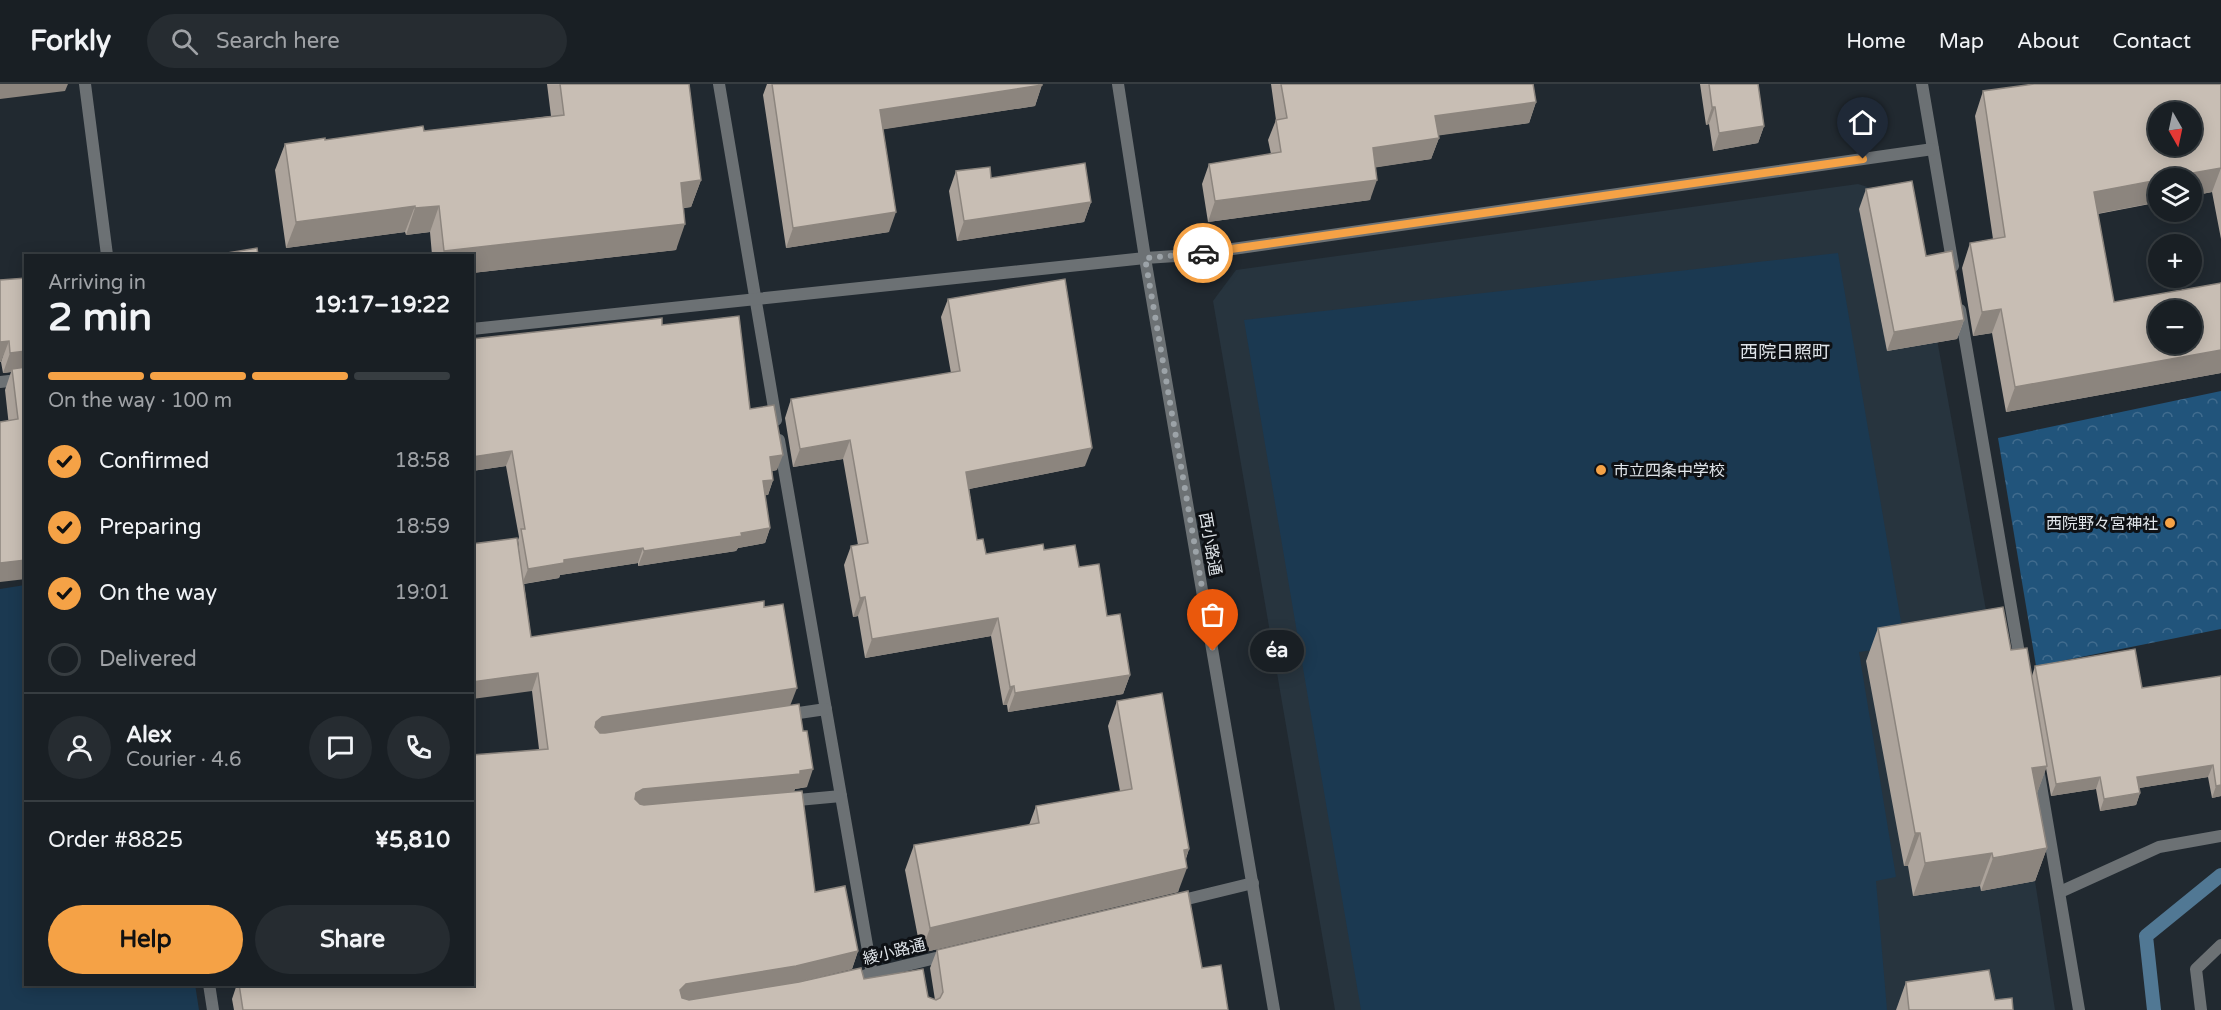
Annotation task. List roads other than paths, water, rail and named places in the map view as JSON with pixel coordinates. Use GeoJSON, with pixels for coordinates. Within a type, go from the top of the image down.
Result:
{"type":"FeatureCollection","features":[{"type":"Feature","properties":{"kind":"street"},"geometry":{"type":"LineString","coordinates":[[85,84],[107,254]]}},
{"type":"Feature","properties":{"kind":"street"},"geometry":{"type":"LineString","coordinates":[[719,84],[872,974]]}},
{"type":"Feature","properties":{"kind":"street","name":"西小路通"},"geometry":{"type":"LineString","coordinates":[[1118,84],[1145,258],[1274,1010]]}},
{"type":"Feature","properties":{"kind":"street"},"geometry":{"type":"LineString","coordinates":[[1922,84],[1955,279]]}},
{"type":"Feature","properties":{"kind":"street"},"geometry":{"type":"LineString","coordinates":[[474,329],[1191,255],[1933,149]]}},
{"type":"Feature","properties":{"kind":"street"},"geometry":{"type":"LineString","coordinates":[[1959,302],[2023,680]]}},
{"type":"Feature","properties":{"kind":"street"},"geometry":{"type":"LineString","coordinates":[[0,382],[24,379]]}},
{"type":"Feature","properties":{"kind":"street"},"geometry":{"type":"LineString","coordinates":[[769,718],[826,709]]}},
{"type":"Feature","properties":{"kind":"street"},"geometry":{"type":"LineString","coordinates":[[2036,751],[2079,1010]]}},
{"type":"Feature","properties":{"kind":"street"},"geometry":{"type":"LineString","coordinates":[[773,802],[841,796]]}},
{"type":"Feature","properties":{"kind":"street"},"geometry":{"type":"LineString","coordinates":[[2060,892],[2158,847],[2221,836]]}},
{"type":"Feature","properties":{"kind":"street"},"geometry":{"type":"LineString","coordinates":[[1161,905],[1253,883]]}},
{"type":"Feature","properties":{"kind":"street"},"geometry":{"type":"LineString","coordinates":[[2201,1010],[2196,969],[2221,945]]}},
{"type":"Feature","properties":{"kind":"street","name":"綾小路通"},"geometry":{"type":"LineString","coordinates":[[849,979],[922,966],[955,953]]}},
{"type":"Feature","properties":{"kind":"street"},"geometry":{"type":"LineString","coordinates":[[209,986],[213,1010]]}},
{"type":"Feature","properties":{"kind":"waterway"},"geometry":{"type":"LineString","coordinates":[[2154,1010],[2146,936],[2221,875]]}},
{"type":"Feature","properties":{"kind":"place","name":"市立四条中学校"},"geometry":{"type":"Point","coordinates":[1601,470]}},
{"type":"Feature","properties":{"kind":"place","name":"西院野々宮神社"},"geometry":{"type":"Point","coordinates":[2170,523]}},
{"type":"Feature","properties":{"kind":"place","name":"éa"},"geometry":{"type":"Point","coordinates":[1213,651]}},
{"type":"Feature","properties":{"kind":"district","name":"西院日照町"},"geometry":{"type":"Point","coordinates":[1785,352]}}]}
